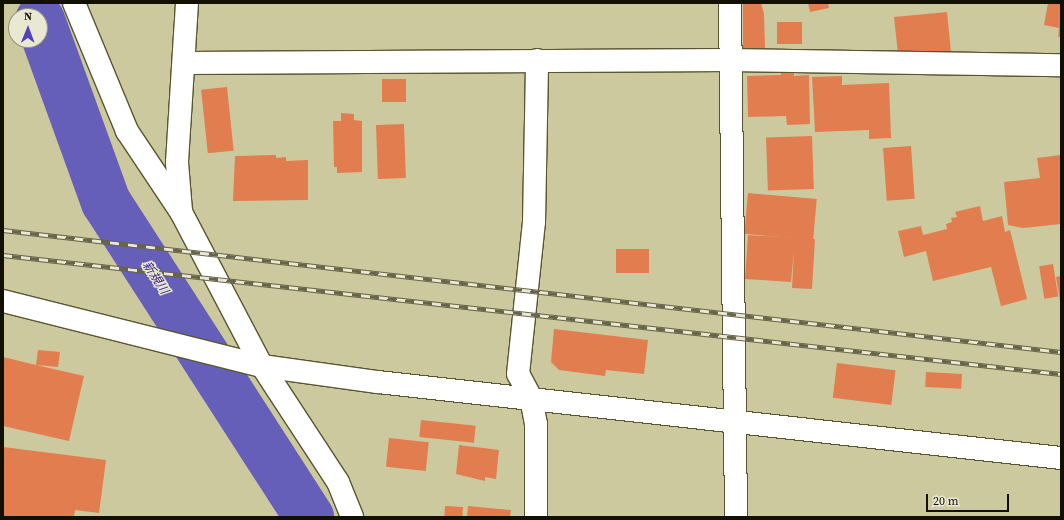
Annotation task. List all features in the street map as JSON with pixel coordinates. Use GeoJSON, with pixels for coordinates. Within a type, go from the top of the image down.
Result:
{"type":"FeatureCollection","features":[{"type":"Feature","properties":{"kind":"street"},"geometry":{"type":"LineString","coordinates":[[74,3],[127,131],[181,212],[262,366],[338,482],[352,517]]}},
{"type":"Feature","properties":{"kind":"street"},"geometry":{"type":"LineString","coordinates":[[181,212],[177,162],[185,63],[187,3]]}},
{"type":"Feature","properties":{"kind":"street"},"geometry":{"type":"LineString","coordinates":[[730,3],[733,422],[736,517]]}},
{"type":"Feature","properties":{"kind":"street"},"geometry":{"type":"LineString","coordinates":[[536,517],[536,424],[531,398],[518,374],[534,222],[537,60]]}},
{"type":"Feature","properties":{"kind":"street"},"geometry":{"type":"LineString","coordinates":[[185,63],[730,60],[1061,65]]}},
{"type":"Feature","properties":{"kind":"street"},"geometry":{"type":"LineString","coordinates":[[3,301],[133,333],[225,358],[262,366],[378,382],[1061,458]]}},
{"type":"Feature","properties":{"kind":"building"},"geometry":{"type":"Polygon","coordinates":[[[743,3],[761,3],[764,14],[765,48],[743,48],[743,3]]]}},
{"type":"Feature","properties":{"kind":"building"},"geometry":{"type":"Polygon","coordinates":[[[808,3],[828,3],[829,8],[810,12],[808,3]]]}},
{"type":"Feature","properties":{"kind":"building"},"geometry":{"type":"Polygon","coordinates":[[[1048,3],[1061,3],[1061,37],[1058,37],[1059,28],[1044,25],[1048,3]]]}},
{"type":"Feature","properties":{"kind":"building"},"geometry":{"type":"Polygon","coordinates":[[[947,12],[951,52],[911,56],[898,54],[894,17],[947,12]]]}},
{"type":"Feature","properties":{"kind":"building"},"geometry":{"type":"Polygon","coordinates":[[[777,22],[802,22],[802,44],[777,44],[777,22]]]}},
{"type":"Feature","properties":{"kind":"building"},"geometry":{"type":"Polygon","coordinates":[[[781,71],[794,71],[794,76],[809,75],[810,124],[787,125],[786,116],[748,117],[747,76],[781,75],[781,71]]]}},
{"type":"Feature","properties":{"kind":"building"},"geometry":{"type":"Polygon","coordinates":[[[842,76],[842,85],[889,83],[891,138],[869,139],[869,130],[815,132],[812,77],[842,76]]]}},
{"type":"Feature","properties":{"kind":"building"},"geometry":{"type":"Polygon","coordinates":[[[382,79],[406,79],[406,102],[382,102],[382,79]]]}},
{"type":"Feature","properties":{"kind":"building"},"geometry":{"type":"Polygon","coordinates":[[[227,87],[234,151],[208,153],[201,90],[227,87]]]}},
{"type":"Feature","properties":{"kind":"building"},"geometry":{"type":"Polygon","coordinates":[[[341,113],[354,114],[354,120],[362,121],[362,172],[337,173],[337,167],[334,167],[333,121],[341,121],[341,113]]]}},
{"type":"Feature","properties":{"kind":"building"},"geometry":{"type":"Polygon","coordinates":[[[404,124],[406,178],[378,179],[376,125],[404,124]]]}},
{"type":"Feature","properties":{"kind":"building"},"geometry":{"type":"Polygon","coordinates":[[[812,136],[814,189],[768,191],[766,138],[812,136]]]}},
{"type":"Feature","properties":{"kind":"building"},"geometry":{"type":"Polygon","coordinates":[[[911,146],[915,199],[887,201],[883,148],[911,146]]]}},
{"type":"Feature","properties":{"kind":"building"},"geometry":{"type":"Polygon","coordinates":[[[276,155],[276,158],[286,157],[286,161],[308,160],[308,200],[233,201],[235,156],[276,155]]]}},
{"type":"Feature","properties":{"kind":"building"},"geometry":{"type":"Polygon","coordinates":[[[1061,155],[1061,224],[1023,228],[1008,225],[1004,182],[1040,178],[1037,158],[1061,155]]]}},
{"type":"Feature","properties":{"kind":"building"},"geometry":{"type":"Polygon","coordinates":[[[748,193],[817,199],[813,240],[744,234],[748,193]]]}},
{"type":"Feature","properties":{"kind":"building"},"geometry":{"type":"Polygon","coordinates":[[[980,206],[983,221],[1002,216],[1005,232],[1010,230],[1027,299],[1001,306],[991,267],[933,281],[926,251],[904,257],[898,231],[921,226],[923,235],[947,229],[946,224],[952,222],[951,218],[957,217],[955,212],[980,206]]]}},
{"type":"Feature","properties":{"kind":"building"},"geometry":{"type":"Polygon","coordinates":[[[748,235],[815,239],[812,289],[792,288],[794,250],[791,282],[745,279],[748,235]]]}},
{"type":"Feature","properties":{"kind":"building"},"geometry":{"type":"Polygon","coordinates":[[[616,249],[649,249],[649,273],[616,273],[616,249]]]}},
{"type":"Feature","properties":{"kind":"building"},"geometry":{"type":"Polygon","coordinates":[[[1053,264],[1058,297],[1044,299],[1039,266],[1053,264]]]}},
{"type":"Feature","properties":{"kind":"building"},"geometry":{"type":"Polygon","coordinates":[[[1061,276],[1061,301],[1060,301],[1056,277],[1061,276]]]}},
{"type":"Feature","properties":{"kind":"building"},"geometry":{"type":"Polygon","coordinates":[[[554,329],[648,340],[644,374],[606,370],[605,376],[559,370],[551,362],[554,329]]]}},
{"type":"Feature","properties":{"kind":"building"},"geometry":{"type":"Polygon","coordinates":[[[38,350],[60,352],[58,367],[36,365],[38,350]]]}},
{"type":"Feature","properties":{"kind":"building"},"geometry":{"type":"Polygon","coordinates":[[[3,357],[84,376],[69,441],[3,426],[3,357]]]}},
{"type":"Feature","properties":{"kind":"building"},"geometry":{"type":"Polygon","coordinates":[[[837,363],[896,370],[891,405],[833,398],[837,363]]]}},
{"type":"Feature","properties":{"kind":"building"},"geometry":{"type":"Polygon","coordinates":[[[926,372],[962,374],[961,389],[925,387],[926,372]]]}},
{"type":"Feature","properties":{"kind":"building"},"geometry":{"type":"Polygon","coordinates":[[[421,420],[476,426],[474,443],[419,437],[421,420]]]}},
{"type":"Feature","properties":{"kind":"building"},"geometry":{"type":"Polygon","coordinates":[[[389,438],[429,442],[426,471],[386,467],[389,438]]]}},
{"type":"Feature","properties":{"kind":"building"},"geometry":{"type":"Polygon","coordinates":[[[459,445],[499,450],[496,479],[485,477],[485,481],[456,474],[459,445]]]}},
{"type":"Feature","properties":{"kind":"building"},"geometry":{"type":"Polygon","coordinates":[[[3,447],[106,460],[99,513],[75,510],[74,517],[3,517],[3,447]]]}},
{"type":"Feature","properties":{"kind":"building"},"geometry":{"type":"Polygon","coordinates":[[[445,506],[463,507],[462,517],[444,517],[445,506]]]}},
{"type":"Feature","properties":{"kind":"building"},"geometry":{"type":"Polygon","coordinates":[[[468,506],[511,510],[510,517],[467,517],[468,506]]]}},
{"type":"Feature","properties":{"kind":"waterway","name":"新規川"},"geometry":{"type":"LineString","coordinates":[[48,42],[106,202],[309,517]]}},
{"type":"Feature","properties":{"kind":"railway"},"geometry":{"type":"LineString","coordinates":[[3,230],[1061,352]]}},
{"type":"Feature","properties":{"kind":"railway"},"geometry":{"type":"LineString","coordinates":[[3,255],[1061,374]]}}]}
